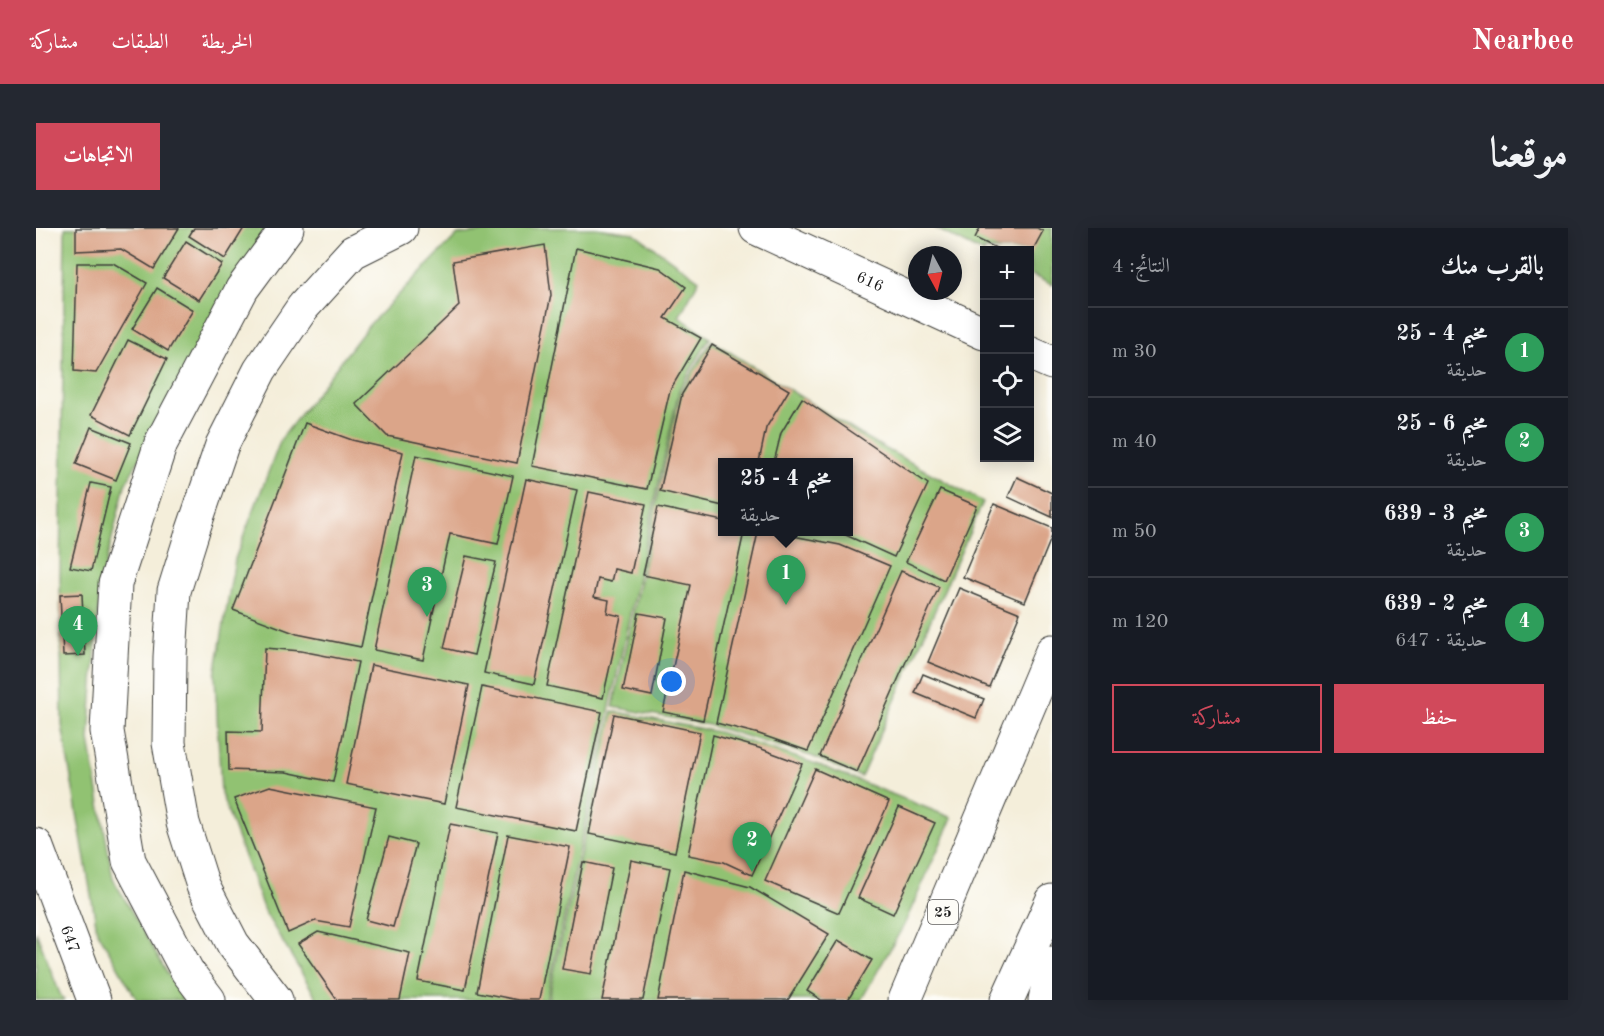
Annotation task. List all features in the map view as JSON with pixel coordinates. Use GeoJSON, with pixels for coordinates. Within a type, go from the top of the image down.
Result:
{"type":"FeatureCollection","features":[{"type":"Feature","properties":{"kind":"main road"},"geometry":{"type":"LineString","coordinates":[[209,1000],[187,971],[129,861],[107,731],[115,584],[161,443],[242,289],[287,228]]}},
{"type":"Feature","properties":{"kind":"main road"},"geometry":{"type":"LineString","coordinates":[[276,1000],[233,944],[203,886],[183,823],[169,743],[170,657],[174,591],[222,445],[260,370],[303,307],[364,240],[400,228]]}},
{"type":"Feature","properties":{"kind":"main road","name":"616"},"geometry":{"type":"LineString","coordinates":[[756,228],[980,331]]}},
{"type":"Feature","properties":{"kind":"main road"},"geometry":{"type":"LineString","coordinates":[[1031,354],[1052,363]]}},
{"type":"Feature","properties":{"kind":"main road","name":"25"},"geometry":{"type":"LineString","coordinates":[[906,1000],[1052,651]]}},
{"type":"Feature","properties":{"kind":"main road","name":"647"},"geometry":{"type":"LineString","coordinates":[[36,845],[94,1000]]}},
{"type":"Feature","properties":{"kind":"main road"},"geometry":{"type":"LineString","coordinates":[[1007,1000],[1052,901]]}},
{"type":"Feature","properties":{"kind":"main road"},"geometry":{"type":"LineString","coordinates":[[1046,1000],[1052,963]]}},
{"type":"Feature","properties":{"kind":"green space"},"geometry":{"type":"Polygon","coordinates":[[[65,228],[266,228],[125,485],[100,587],[89,740],[113,879],[183,1000],[137,1000],[97,930],[62,725],[60,575],[65,228]]]}},
{"type":"Feature","properties":{"kind":"green space"},"geometry":{"type":"Polygon","coordinates":[[[513,228],[596,228],[634,233],[699,280],[679,317],[710,338],[679,389],[546,1000],[318,1000],[264,911],[221,793],[215,675],[235,559],[281,439],[369,325],[457,235],[513,228]]]}},
{"type":"Feature","properties":{"kind":"green space"},"geometry":{"type":"Polygon","coordinates":[[[935,228],[1052,228],[1052,285],[1034,276],[1034,246],[980,246],[980,251],[935,228]]]}},
{"type":"Feature","properties":{"kind":"green space"},"geometry":{"type":"Polygon","coordinates":[[[712,341],[866,438],[983,502],[861,777],[811,756],[709,725],[613,707],[680,392],[712,341]]]}},
{"type":"Feature","properties":{"kind":"green space"},"geometry":{"type":"Polygon","coordinates":[[[612,711],[718,732],[811,762],[952,818],[904,925],[861,1000],[548,1000],[612,711]]]}},
{"type":"Feature","properties":{"kind":"green space"},"geometry":{"type":"Polygon","coordinates":[[[36,932],[60,994],[64,1000],[36,1000],[36,932]]]}},
{"type":"Feature","properties":{"kind":"building"},"geometry":{"type":"Polygon","coordinates":[[[76,228],[179,228],[154,269],[121,249],[76,251],[76,228]]]}},
{"type":"Feature","properties":{"kind":"building"},"geometry":{"type":"Polygon","coordinates":[[[194,228],[244,228],[225,259],[189,236],[194,228]]]}},
{"type":"Feature","properties":{"kind":"building"},"geometry":{"type":"Polygon","coordinates":[[[980,228],[1037,228],[1043,231],[1034,248],[992,246],[975,238],[980,228]]]}},
{"type":"Feature","properties":{"kind":"building"},"geometry":{"type":"Polygon","coordinates":[[[186,241],[222,264],[199,300],[163,278],[186,241]]]}},
{"type":"Feature","properties":{"kind":"building"},"geometry":{"type":"Polygon","coordinates":[[[545,245],[551,295],[517,463],[387,436],[356,404],[459,306],[453,261],[545,245]]]}},
{"type":"Feature","properties":{"kind":"building"},"geometry":{"type":"Polygon","coordinates":[[[576,248],[660,268],[686,287],[665,318],[701,338],[670,390],[647,489],[532,466],[576,248]]]}},
{"type":"Feature","properties":{"kind":"building"},"geometry":{"type":"Polygon","coordinates":[[[77,263],[113,263],[147,283],[96,373],[74,371],[77,263]]]}},
{"type":"Feature","properties":{"kind":"building"},"geometry":{"type":"Polygon","coordinates":[[[157,288],[193,310],[168,351],[132,329],[157,288]]]}},
{"type":"Feature","properties":{"kind":"building"},"geometry":{"type":"Polygon","coordinates":[[[128,340],[167,359],[130,435],[91,415],[128,340]]]}},
{"type":"Feature","properties":{"kind":"building"},"geometry":{"type":"Polygon","coordinates":[[[712,345],[789,390],[766,428],[760,458],[718,458],[718,505],[660,491],[682,394],[712,345]]]}},
{"type":"Feature","properties":{"kind":"building"},"geometry":{"type":"Polygon","coordinates":[[[802,398],[928,484],[894,557],[848,536],[853,536],[853,458],[775,458],[781,433],[802,398]]]}},
{"type":"Feature","properties":{"kind":"building"},"geometry":{"type":"Polygon","coordinates":[[[305,423],[352,440],[403,452],[361,647],[297,634],[233,610],[305,423]]]}},
{"type":"Feature","properties":{"kind":"building"},"geometry":{"type":"Polygon","coordinates":[[[91,427],[131,443],[116,480],[76,464],[91,427]]]}},
{"type":"Feature","properties":{"kind":"building"},"geometry":{"type":"Polygon","coordinates":[[[416,455],[513,476],[498,544],[450,534],[423,660],[374,650],[416,455]]]}},
{"type":"Feature","properties":{"kind":"building"},"geometry":{"type":"Polygon","coordinates":[[[1017,477],[1052,493],[1052,517],[1008,497],[1017,477]]]}},
{"type":"Feature","properties":{"kind":"building"},"geometry":{"type":"Polygon","coordinates":[[[526,479],[577,490],[534,684],[484,673],[526,479]]]}},
{"type":"Feature","properties":{"kind":"building"},"geometry":{"type":"Polygon","coordinates":[[[91,483],[111,487],[91,571],[70,567],[91,483]]]}},
{"type":"Feature","properties":{"kind":"building"},"geometry":{"type":"Polygon","coordinates":[[[940,490],[977,506],[944,580],[906,562],[940,490]]]}},
{"type":"Feature","properties":{"kind":"building"},"geometry":{"type":"Polygon","coordinates":[[[589,492],[646,504],[631,573],[614,569],[611,582],[598,579],[594,597],[609,600],[607,613],[621,616],[603,698],[547,686],[589,492]]]}},
{"type":"Feature","properties":{"kind":"building"},"geometry":{"type":"Polygon","coordinates":[[[994,504],[1052,528],[1052,536],[1025,602],[963,577],[994,504]]]}},
{"type":"Feature","properties":{"kind":"building"},"geometry":{"type":"Polygon","coordinates":[[[658,507],[718,520],[718,536],[743,536],[703,720],[663,712],[691,585],[643,575],[658,507]]]}},
{"type":"Feature","properties":{"kind":"building"},"geometry":{"type":"Polygon","coordinates":[[[757,536],[793,536],[840,545],[890,566],[808,751],[759,734],[716,723],[757,536]]]}},
{"type":"Feature","properties":{"kind":"building"},"geometry":{"type":"Polygon","coordinates":[[[466,556],[496,562],[474,655],[444,648],[466,556]]]}},
{"type":"Feature","properties":{"kind":"building"},"geometry":{"type":"Polygon","coordinates":[[[901,571],[939,587],[857,772],[820,756],[901,571]]]}},
{"type":"Feature","properties":{"kind":"building"},"geometry":{"type":"Polygon","coordinates":[[[959,588],[1020,613],[989,687],[928,662],[959,588]]]}},
{"type":"Feature","properties":{"kind":"building"},"geometry":{"type":"Polygon","coordinates":[[[82,594],[85,655],[63,656],[60,595],[82,594]]]}},
{"type":"Feature","properties":{"kind":"building"},"geometry":{"type":"Polygon","coordinates":[[[639,613],[667,618],[652,696],[623,690],[639,613]]]}},
{"type":"Feature","properties":{"kind":"building"},"geometry":{"type":"Polygon","coordinates":[[[265,648],[301,651],[358,662],[333,782],[286,772],[229,770],[228,731],[262,732],[265,648]]]}},
{"type":"Feature","properties":{"kind":"building"},"geometry":{"type":"Polygon","coordinates":[[[371,665],[469,685],[444,804],[346,784],[371,665]]]}},
{"type":"Feature","properties":{"kind":"building"},"geometry":{"type":"Polygon","coordinates":[[[923,674],[984,699],[976,718],[915,693],[923,674]]]}},
{"type":"Feature","properties":{"kind":"building"},"geometry":{"type":"Polygon","coordinates":[[[482,687],[602,712],[576,831],[456,807],[482,687]]]}},
{"type":"Feature","properties":{"kind":"building"},"geometry":{"type":"Polygon","coordinates":[[[614,714],[700,732],[675,852],[589,834],[614,714]]]}},
{"type":"Feature","properties":{"kind":"building"},"geometry":{"type":"Polygon","coordinates":[[[713,735],[759,748],[802,764],[752,875],[724,862],[688,855],[713,735]]]}},
{"type":"Feature","properties":{"kind":"building"},"geometry":{"type":"Polygon","coordinates":[[[815,769],[889,802],[839,913],[765,881],[815,769]]]}},
{"type":"Feature","properties":{"kind":"building"},"geometry":{"type":"Polygon","coordinates":[[[270,786],[376,807],[349,927],[315,921],[288,933],[234,799],[270,786]]]}},
{"type":"Feature","properties":{"kind":"building"},"geometry":{"type":"Polygon","coordinates":[[[899,807],[935,823],[893,914],[858,898],[899,807]]]}},
{"type":"Feature","properties":{"kind":"building"},"geometry":{"type":"Polygon","coordinates":[[[450,824],[498,833],[465,990],[418,981],[450,824]]]}},
{"type":"Feature","properties":{"kind":"building"},"geometry":{"type":"Polygon","coordinates":[[[508,835],[570,847],[539,1000],[518,1000],[477,992],[508,835]]]}},
{"type":"Feature","properties":{"kind":"building"},"geometry":{"type":"Polygon","coordinates":[[[389,837],[416,844],[393,927],[366,920],[389,837]]]}},
{"type":"Feature","properties":{"kind":"building"},"geometry":{"type":"Polygon","coordinates":[[[631,860],[670,868],[643,1000],[602,1000],[631,860]]]}},
{"type":"Feature","properties":{"kind":"building"},"geometry":{"type":"Polygon","coordinates":[[[583,862],[612,868],[591,974],[562,969],[583,862]]]}},
{"type":"Feature","properties":{"kind":"building"},"geometry":{"type":"Polygon","coordinates":[[[684,870],[750,887],[829,934],[788,1000],[658,1000],[684,870]]]}},
{"type":"Feature","properties":{"kind":"building"},"geometry":{"type":"Polygon","coordinates":[[[318,932],[410,953],[400,1000],[337,1000],[298,944],[318,932]]]}},
{"type":"Feature","properties":{"kind":"building"},"geometry":{"type":"Polygon","coordinates":[[[838,940],[872,960],[848,1000],[821,1000],[807,991],[838,940]]]}},
{"type":"Feature","properties":{"kind":"place","name":"مخيم 4 - 25"},"geometry":{"type":"Point","coordinates":[786,605]}},
{"type":"Feature","properties":{"kind":"place","name":"مخيم 3 - 639"},"geometry":{"type":"Point","coordinates":[427,617]}},
{"type":"Feature","properties":{"kind":"place","name":"مخيم 2 - 639"},"geometry":{"type":"Point","coordinates":[78,656]}},
{"type":"Feature","properties":{"kind":"place","name":"مخيم 6 - 25"},"geometry":{"type":"Point","coordinates":[752,872]}}]}
